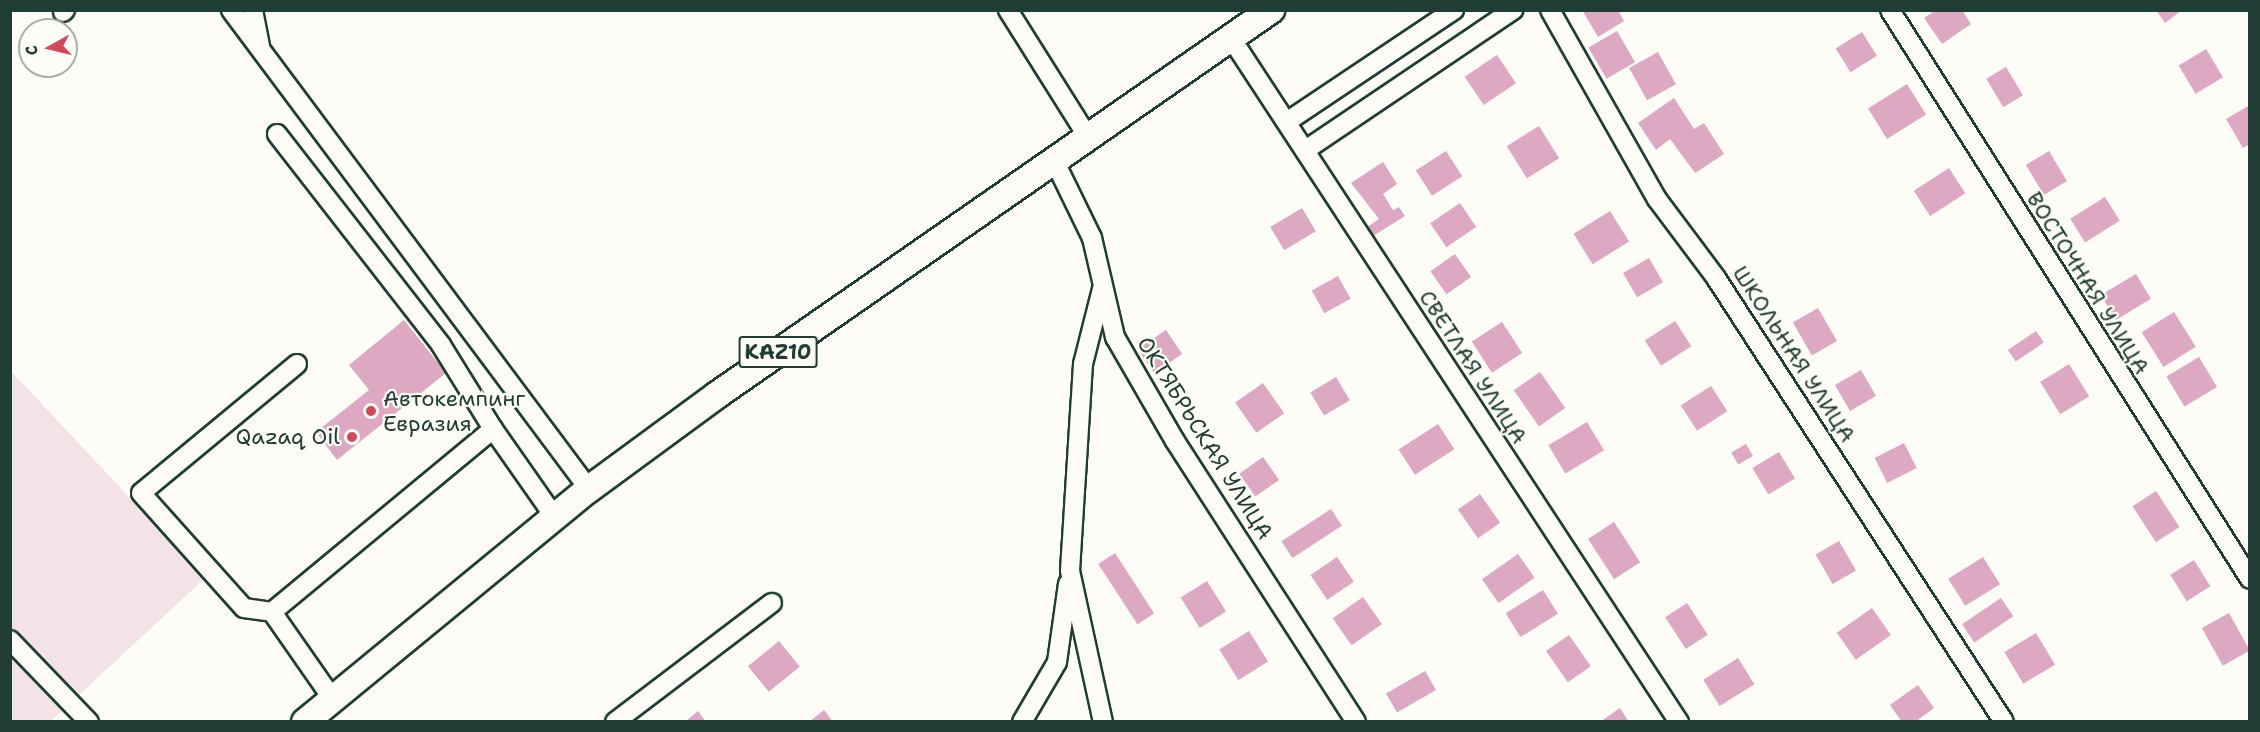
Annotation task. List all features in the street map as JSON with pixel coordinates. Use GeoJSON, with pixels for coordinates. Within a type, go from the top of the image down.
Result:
{"type":"FeatureCollection","features":[{"type":"Feature","properties":{"kind":"highway","name":"KAZ10"},"geometry":{"type":"LineString","coordinates":[[305,722],[589,489],[1054,160],[1271,10]]}},
{"type":"Feature","properties":{"kind":"street"},"geometry":{"type":"LineString","coordinates":[[231,10],[589,489]]}},
{"type":"Feature","properties":{"kind":"street"},"geometry":{"type":"LineString","coordinates":[[253,10],[261,51]]}},
{"type":"Feature","properties":{"kind":"street"},"geometry":{"type":"LineString","coordinates":[[1008,10],[1088,137]]}},
{"type":"Feature","properties":{"kind":"street"},"geometry":{"type":"LineString","coordinates":[[1288,121],[1454,10]]}},
{"type":"Feature","properties":{"kind":"street"},"geometry":{"type":"LineString","coordinates":[[1307,149],[1513,10]]}},
{"type":"Feature","properties":{"kind":"street","name":"ШКОЛЬНАЯ УЛИЦА"},"geometry":{"type":"LineString","coordinates":[[1550,10],[1657,199],[1716,278],[2004,722]]}},
{"type":"Feature","properties":{"kind":"street","name":"ВОСТОЧНАЯ УЛИЦА"},"geometry":{"type":"LineString","coordinates":[[1890,10],[2250,579]]}},
{"type":"Feature","properties":{"kind":"street","name":"СВЕТЛАЯ УЛИЦА"},"geometry":{"type":"LineString","coordinates":[[1231,38],[1307,149],[1372,259],[1678,722]]}},
{"type":"Feature","properties":{"kind":"street"},"geometry":{"type":"LineString","coordinates":[[277,134],[441,345],[493,429],[554,516]]}},
{"type":"Feature","properties":{"kind":"street","name":"ОКТЯБРЬСКАЯ УЛИЦА"},"geometry":{"type":"LineString","coordinates":[[1054,160],[1092,238],[1114,336],[1170,432],[1356,722]]}},
{"type":"Feature","properties":{"kind":"street"},"geometry":{"type":"LineString","coordinates":[[1022,722],[1057,662],[1070,571],[1083,364],[1103,286]]}},
{"type":"Feature","properties":{"kind":"street"},"geometry":{"type":"LineString","coordinates":[[297,364],[141,493],[244,608],[272,612],[332,698]]}},
{"type":"Feature","properties":{"kind":"street"},"geometry":{"type":"LineString","coordinates":[[272,612],[493,429]]}},
{"type":"Feature","properties":{"kind":"street"},"geometry":{"type":"LineString","coordinates":[[1070,571],[1102,722]]}},
{"type":"Feature","properties":{"kind":"street"},"geometry":{"type":"LineString","coordinates":[[615,722],[772,603]]}},
{"type":"Feature","properties":{"kind":"street"},"geometry":{"type":"LineString","coordinates":[[10,640],[89,722]]}},
{"type":"Feature","properties":{"kind":"shaded area"},"geometry":{"type":"Polygon","coordinates":[[[10,370],[205,578],[51,721],[11,721],[10,370]]]}},
{"type":"Feature","properties":{"kind":"building"},"geometry":{"type":"Polygon","coordinates":[[[1582,10],[1618,10],[1624,21],[1598,37],[1582,10]]]}},
{"type":"Feature","properties":{"kind":"building"},"geometry":{"type":"Polygon","coordinates":[[[1936,10],[1962,10],[1971,24],[1942,44],[1924,18],[1936,10]]]}},
{"type":"Feature","properties":{"kind":"building"},"geometry":{"type":"Polygon","coordinates":[[[2156,10],[2182,10],[2165,23],[2156,10]]]}},
{"type":"Feature","properties":{"kind":"building"},"geometry":{"type":"Polygon","coordinates":[[[1617,31],[1635,62],[1606,79],[1588,48],[1617,31]]]}},
{"type":"Feature","properties":{"kind":"building"},"geometry":{"type":"Polygon","coordinates":[[[1862,32],[1877,56],[1851,72],[1836,48],[1862,32]]]}},
{"type":"Feature","properties":{"kind":"building"},"geometry":{"type":"Polygon","coordinates":[[[2206,49],[2223,77],[2196,94],[2179,65],[2206,49]]]}},
{"type":"Feature","properties":{"kind":"building"},"geometry":{"type":"Polygon","coordinates":[[[1658,52],[1676,84],[1647,100],[1629,68],[1658,52]]]}},
{"type":"Feature","properties":{"kind":"building"},"geometry":{"type":"Polygon","coordinates":[[[1497,55],[1516,83],[1484,105],[1465,77],[1497,55]]]}},
{"type":"Feature","properties":{"kind":"building"},"geometry":{"type":"Polygon","coordinates":[[[2006,67],[2023,95],[2003,107],[1986,79],[2006,67]]]}},
{"type":"Feature","properties":{"kind":"building"},"geometry":{"type":"Polygon","coordinates":[[[1907,84],[1926,115],[1887,139],[1868,108],[1907,84]]]}},
{"type":"Feature","properties":{"kind":"building"},"geometry":{"type":"Polygon","coordinates":[[[1674,98],[1694,129],[1704,123],[1724,154],[1695,173],[1670,139],[1656,150],[1638,123],[1674,98]]]}},
{"type":"Feature","properties":{"kind":"building"},"geometry":{"type":"Polygon","coordinates":[[[2250,105],[2250,144],[2243,148],[2226,119],[2250,105]]]}},
{"type":"Feature","properties":{"kind":"building"},"geometry":{"type":"Polygon","coordinates":[[[1539,126],[1559,158],[1527,178],[1507,146],[1539,126]]]}},
{"type":"Feature","properties":{"kind":"building"},"geometry":{"type":"Polygon","coordinates":[[[1446,151],[1462,176],[1432,196],[1416,171],[1446,151]]]}},
{"type":"Feature","properties":{"kind":"building"},"geometry":{"type":"Polygon","coordinates":[[[2049,151],[2067,181],[2044,195],[2026,165],[2049,151]]]}},
{"type":"Feature","properties":{"kind":"building"},"geometry":{"type":"Polygon","coordinates":[[[1383,162],[1397,184],[1383,194],[1393,210],[1399,207],[1405,216],[1370,238],[1364,229],[1379,219],[1351,183],[1383,162]]]}},
{"type":"Feature","properties":{"kind":"building"},"geometry":{"type":"Polygon","coordinates":[[[1949,168],[1965,193],[1930,216],[1914,191],[1949,168]]]}},
{"type":"Feature","properties":{"kind":"building"},"geometry":{"type":"Polygon","coordinates":[[[2105,197],[2120,221],[2085,242],[2070,219],[2105,197]]]}},
{"type":"Feature","properties":{"kind":"building"},"geometry":{"type":"Polygon","coordinates":[[[1460,203],[1476,227],[1446,247],[1430,223],[1460,203]]]}},
{"type":"Feature","properties":{"kind":"building"},"geometry":{"type":"Polygon","coordinates":[[[1302,208],[1316,231],[1284,250],[1270,227],[1302,208]]]}},
{"type":"Feature","properties":{"kind":"building"},"geometry":{"type":"Polygon","coordinates":[[[1610,211],[1629,242],[1593,264],[1574,234],[1610,211]]]}},
{"type":"Feature","properties":{"kind":"building"},"geometry":{"type":"Polygon","coordinates":[[[1455,254],[1471,277],[1446,294],[1430,271],[1455,254]]]}},
{"type":"Feature","properties":{"kind":"building"},"geometry":{"type":"Polygon","coordinates":[[[1649,258],[1663,282],[1637,297],[1623,273],[1649,258]]]}},
{"type":"Feature","properties":{"kind":"building"},"geometry":{"type":"Polygon","coordinates":[[[2136,274],[2151,299],[2116,320],[2101,295],[2136,274]]]}},
{"type":"Feature","properties":{"kind":"building"},"geometry":{"type":"Polygon","coordinates":[[[1338,276],[1351,299],[1324,313],[1312,291],[1338,276]]]}},
{"type":"Feature","properties":{"kind":"building"},"geometry":{"type":"Polygon","coordinates":[[[1818,308],[1837,341],[1812,355],[1793,322],[1818,308]]]}},
{"type":"Feature","properties":{"kind":"building"},"geometry":{"type":"Polygon","coordinates":[[[2174,312],[2196,347],[2164,367],[2142,332],[2174,312]]]}},
{"type":"Feature","properties":{"kind":"building","name":"Автокемпинг Евразия"},"geometry":{"type":"Polygon","coordinates":[[[404,320],[446,373],[337,460],[316,432],[369,390],[349,365],[404,320]]]}},
{"type":"Feature","properties":{"kind":"building"},"geometry":{"type":"Polygon","coordinates":[[[1675,321],[1691,346],[1661,366],[1645,341],[1675,321]]]}},
{"type":"Feature","properties":{"kind":"building"},"geometry":{"type":"Polygon","coordinates":[[[1502,322],[1522,353],[1492,373],[1472,342],[1502,322]]]}},
{"type":"Feature","properties":{"kind":"building"},"geometry":{"type":"Polygon","coordinates":[[[1166,330],[1182,354],[1154,373],[1138,349],[1166,330]]]}},
{"type":"Feature","properties":{"kind":"building"},"geometry":{"type":"Polygon","coordinates":[[[2036,331],[2044,343],[2016,362],[2008,350],[2036,331]]]}},
{"type":"Feature","properties":{"kind":"building"},"geometry":{"type":"Polygon","coordinates":[[[2199,357],[2217,387],[2184,407],[2166,377],[2199,357]]]}},
{"type":"Feature","properties":{"kind":"building"},"geometry":{"type":"Polygon","coordinates":[[[2069,364],[2089,396],[2060,414],[2040,382],[2069,364]]]}},
{"type":"Feature","properties":{"kind":"building"},"geometry":{"type":"Polygon","coordinates":[[[1861,370],[1876,396],[1850,411],[1835,385],[1861,370]]]}},
{"type":"Feature","properties":{"kind":"building"},"geometry":{"type":"Polygon","coordinates":[[[1540,372],[1565,408],[1539,426],[1514,390],[1540,372]]]}},
{"type":"Feature","properties":{"kind":"building"},"geometry":{"type":"Polygon","coordinates":[[[1336,377],[1350,400],[1324,416],[1310,392],[1336,377]]]}},
{"type":"Feature","properties":{"kind":"building"},"geometry":{"type":"Polygon","coordinates":[[[1263,383],[1284,413],[1256,433],[1235,403],[1263,383]]]}},
{"type":"Feature","properties":{"kind":"building"},"geometry":{"type":"Polygon","coordinates":[[[1711,386],[1727,411],[1697,431],[1681,406],[1711,386]]]}},
{"type":"Feature","properties":{"kind":"building"},"geometry":{"type":"Polygon","coordinates":[[[1587,422],[1604,450],[1565,473],[1548,445],[1587,422]]]}},
{"type":"Feature","properties":{"kind":"building"},"geometry":{"type":"Polygon","coordinates":[[[1438,424],[1454,449],[1415,475],[1399,450],[1438,424]]]}},
{"type":"Feature","properties":{"kind":"building"},"geometry":{"type":"Polygon","coordinates":[[[1904,443],[1917,468],[1887,483],[1875,458],[1904,443]]]}},
{"type":"Feature","properties":{"kind":"building"},"geometry":{"type":"Polygon","coordinates":[[[1746,444],[1753,456],[1738,465],[1731,452],[1746,444]]]}},
{"type":"Feature","properties":{"kind":"building"},"geometry":{"type":"Polygon","coordinates":[[[1779,452],[1795,479],[1768,495],[1752,468],[1779,452]]]}},
{"type":"Feature","properties":{"kind":"building"},"geometry":{"type":"Polygon","coordinates":[[[1263,457],[1279,480],[1255,497],[1239,474],[1263,457]]]}},
{"type":"Feature","properties":{"kind":"building"},"geometry":{"type":"Polygon","coordinates":[[[2156,491],[2179,527],[2156,542],[2133,506],[2156,491]]]}},
{"type":"Feature","properties":{"kind":"building"},"geometry":{"type":"Polygon","coordinates":[[[1480,494],[1500,523],[1478,538],[1458,509],[1480,494]]]}},
{"type":"Feature","properties":{"kind":"building"},"geometry":{"type":"Polygon","coordinates":[[[1331,509],[1342,526],[1292,558],[1282,541],[1331,509]]]}},
{"type":"Feature","properties":{"kind":"building"},"geometry":{"type":"Polygon","coordinates":[[[1614,522],[1640,562],[1614,579],[1588,539],[1614,522]]]}},
{"type":"Feature","properties":{"kind":"building"},"geometry":{"type":"Polygon","coordinates":[[[1839,541],[1856,570],[1833,584],[1816,554],[1839,541]]]}},
{"type":"Feature","properties":{"kind":"building"},"geometry":{"type":"Polygon","coordinates":[[[1115,553],[1154,613],[1137,624],[1098,564],[1115,553]]]}},
{"type":"Feature","properties":{"kind":"building"},"geometry":{"type":"Polygon","coordinates":[[[1518,554],[1535,578],[1499,603],[1482,579],[1518,554]]]}},
{"type":"Feature","properties":{"kind":"building"},"geometry":{"type":"Polygon","coordinates":[[[1337,557],[1354,582],[1327,600],[1310,575],[1337,557]]]}},
{"type":"Feature","properties":{"kind":"building"},"geometry":{"type":"Polygon","coordinates":[[[1983,557],[2000,584],[1965,606],[1948,579],[1983,557]]]}},
{"type":"Feature","properties":{"kind":"building"},"geometry":{"type":"Polygon","coordinates":[[[2194,560],[2210,586],[2187,601],[2170,575],[2194,560]]]}},
{"type":"Feature","properties":{"kind":"building"},"geometry":{"type":"Polygon","coordinates":[[[1207,581],[1226,612],[1200,628],[1181,597],[1207,581]]]}},
{"type":"Feature","properties":{"kind":"building"},"geometry":{"type":"Polygon","coordinates":[[[1543,590],[1558,614],[1521,637],[1506,613],[1543,590]]]}},
{"type":"Feature","properties":{"kind":"building"},"geometry":{"type":"Polygon","coordinates":[[[1363,597],[1382,624],[1352,645],[1333,618],[1363,597]]]}},
{"type":"Feature","properties":{"kind":"building"},"geometry":{"type":"Polygon","coordinates":[[[2001,598],[2013,616],[1974,643],[1962,624],[2001,598]]]}},
{"type":"Feature","properties":{"kind":"building"},"geometry":{"type":"Polygon","coordinates":[[[1687,603],[1708,635],[1686,649],[1665,617],[1687,603]]]}},
{"type":"Feature","properties":{"kind":"building"},"geometry":{"type":"Polygon","coordinates":[[[1872,608],[1891,635],[1856,660],[1837,633],[1872,608]]]}},
{"type":"Feature","properties":{"kind":"building"},"geometry":{"type":"Polygon","coordinates":[[[2229,613],[2250,651],[2223,666],[2202,628],[2229,613]]]}},
{"type":"Feature","properties":{"kind":"building"},"geometry":{"type":"Polygon","coordinates":[[[1249,631],[1268,662],[1238,680],[1219,650],[1249,631]]]}},
{"type":"Feature","properties":{"kind":"building"},"geometry":{"type":"Polygon","coordinates":[[[2036,633],[2055,665],[2023,684],[2004,652],[2036,633]]]}},
{"type":"Feature","properties":{"kind":"building"},"geometry":{"type":"Polygon","coordinates":[[[1569,635],[1591,666],[1568,682],[1546,651],[1569,635]]]}},
{"type":"Feature","properties":{"kind":"building"},"geometry":{"type":"Polygon","coordinates":[[[779,641],[800,667],[769,692],[748,666],[779,641]]]}},
{"type":"Feature","properties":{"kind":"building"},"geometry":{"type":"Polygon","coordinates":[[[1738,658],[1754,684],[1720,706],[1703,680],[1738,658]]]}},
{"type":"Feature","properties":{"kind":"building"},"geometry":{"type":"Polygon","coordinates":[[[1425,671],[1436,690],[1397,713],[1386,694],[1425,671]]]}},
{"type":"Feature","properties":{"kind":"building"},"geometry":{"type":"Polygon","coordinates":[[[1918,685],[1934,708],[1915,722],[1902,722],[1890,705],[1918,685]]]}},
{"type":"Feature","properties":{"kind":"building"},"geometry":{"type":"Polygon","coordinates":[[[1620,708],[1629,722],[1600,722],[1620,708]]]}},
{"type":"Feature","properties":{"kind":"building"},"geometry":{"type":"Polygon","coordinates":[[[824,710],[833,722],[809,722],[824,710]]]}},
{"type":"Feature","properties":{"kind":"building"},"geometry":{"type":"Polygon","coordinates":[[[698,711],[706,722],[685,722],[698,711]]]}},
{"type":"Feature","properties":{"kind":"place","name":"Автокемпинг Евразия"},"geometry":{"type":"Point","coordinates":[371,411]}},
{"type":"Feature","properties":{"kind":"place","name":"Qazaq Oil"},"geometry":{"type":"Point","coordinates":[352,437]}}]}
